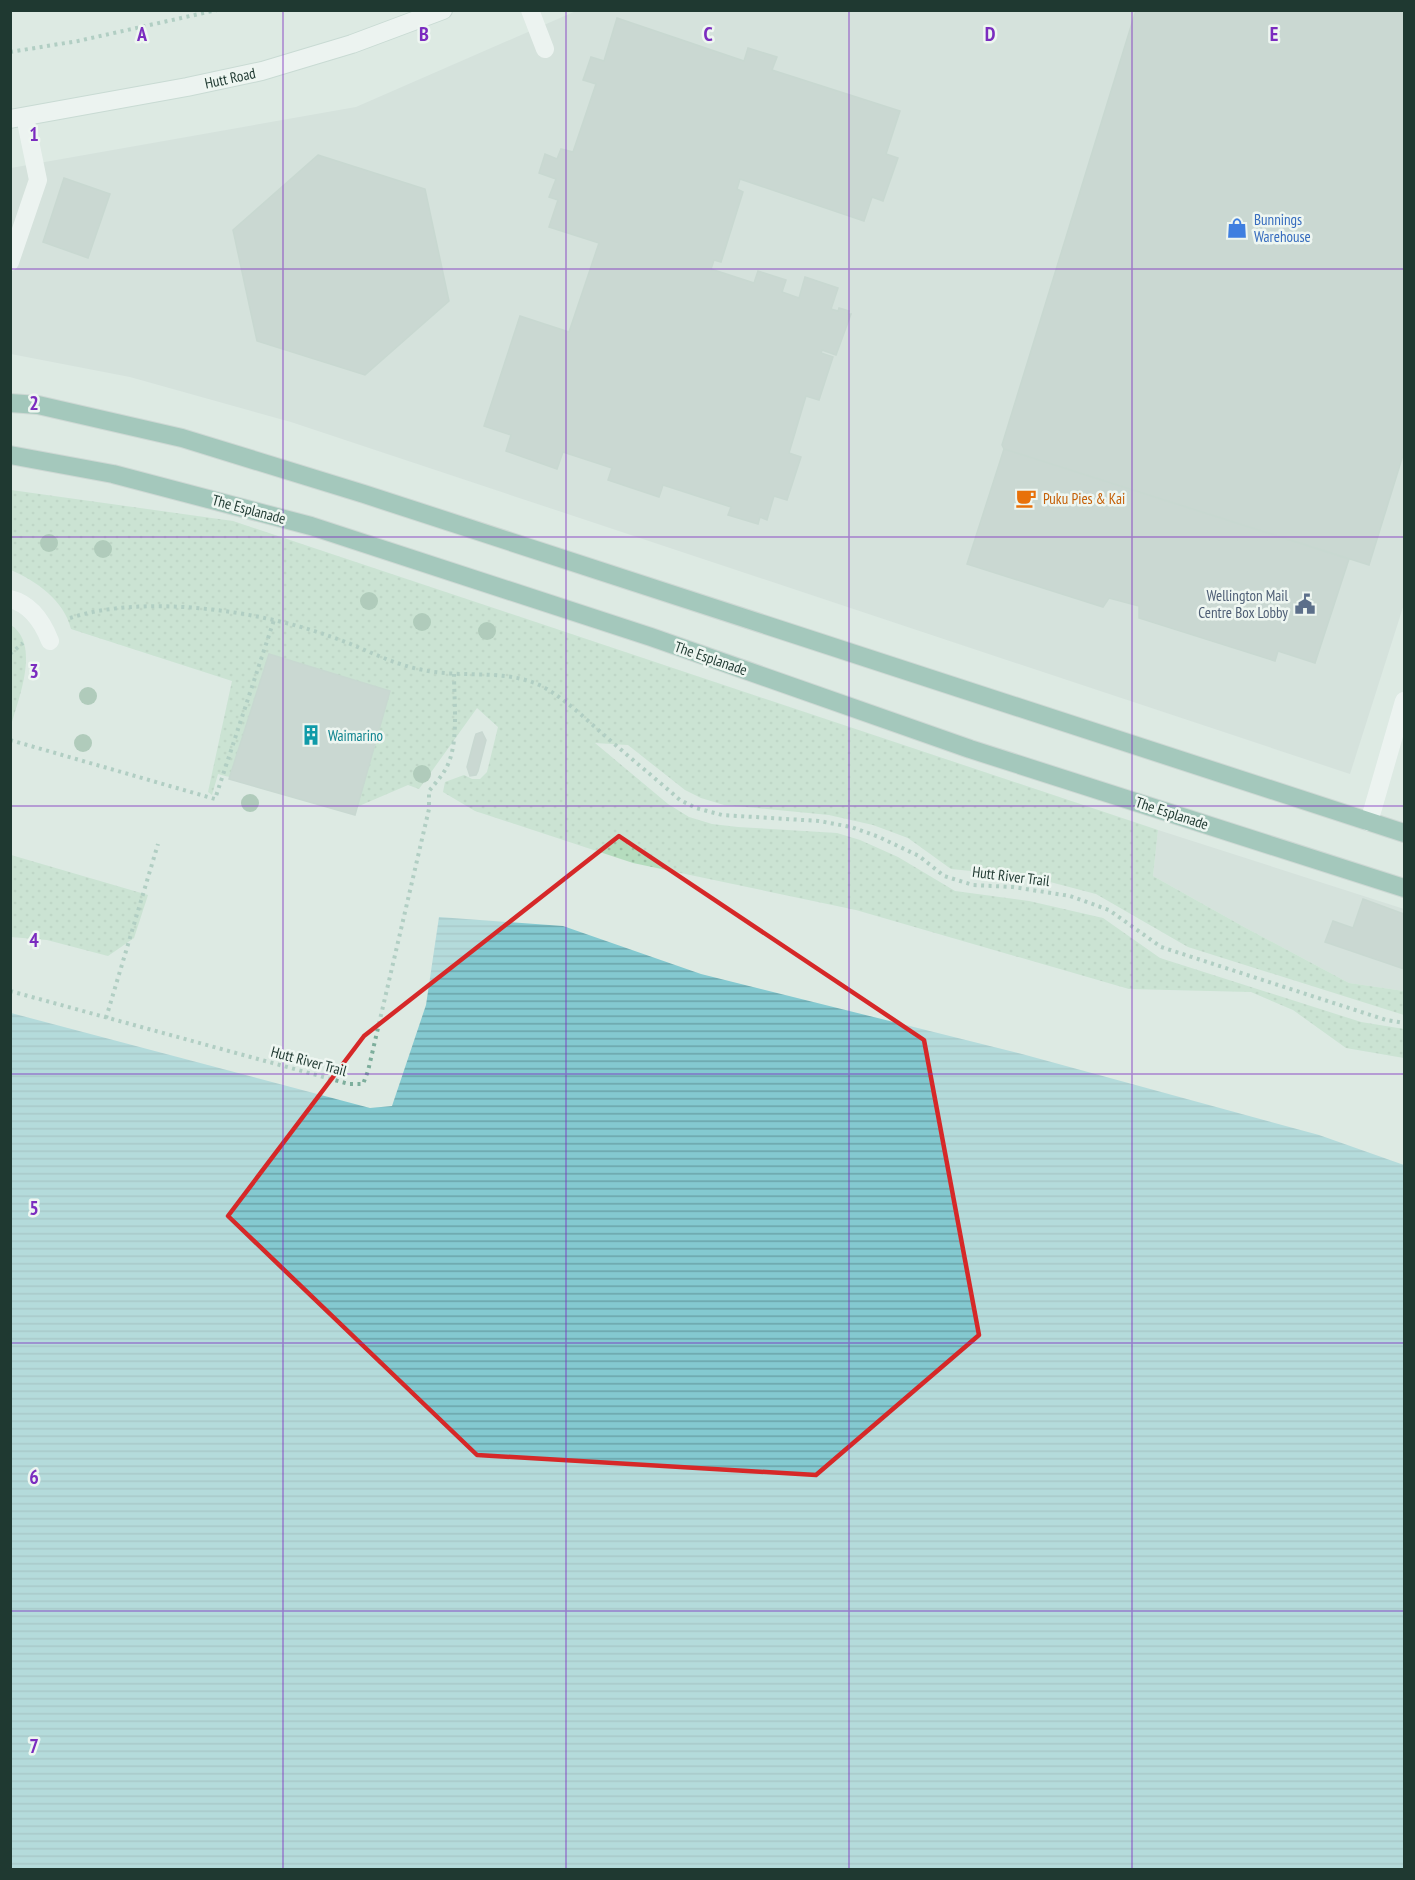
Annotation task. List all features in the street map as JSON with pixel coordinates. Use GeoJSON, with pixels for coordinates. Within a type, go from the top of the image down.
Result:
{"type":"FeatureCollection","features":[{"type":"Feature","properties":{"kind":"main road","name":"Hutt Road"},"geometry":{"type":"LineString","coordinates":[[18,118],[262,71],[352,44],[443,10]]}},
{"type":"Feature","properties":{"kind":"main road"},"geometry":{"type":"LineString","coordinates":[[530,10],[545,49]]}},
{"type":"Feature","properties":{"kind":"main road"},"geometry":{"type":"LineString","coordinates":[[10,262],[38,180],[18,118]]}},
{"type":"Feature","properties":{"kind":"main road"},"geometry":{"type":"LineString","coordinates":[[10,403],[38,405],[182,438],[364,494],[1404,833]]}},
{"type":"Feature","properties":{"kind":"main road","name":"The Esplanade"},"geometry":{"type":"LineString","coordinates":[[10,455],[113,474],[311,526],[651,637],[970,749],[1404,888]]}},
{"type":"Feature","properties":{"kind":"main road"},"geometry":{"type":"LineString","coordinates":[[10,599],[41,619],[50,641]]}},
{"type":"Feature","properties":{"kind":"main road"},"geometry":{"type":"LineString","coordinates":[[1369,822],[1404,701]]}},
{"type":"Feature","properties":{"kind":"path"},"geometry":{"type":"LineString","coordinates":[[10,52],[78,41],[217,10]]}},
{"type":"Feature","properties":{"kind":"path","name":"Hutt River Trail"},"geometry":{"type":"LineString","coordinates":[[66,619],[87,612],[152,607],[245,614],[329,636],[420,670],[454,674],[503,675],[528,680],[571,706],[680,800],[696,808],[722,815],[819,821],[851,827],[919,856],[944,876],[973,885],[1013,887],[1070,896],[1109,910],[1161,947],[1386,1020],[1404,1023]]}},
{"type":"Feature","properties":{"kind":"path"},"geometry":{"type":"LineString","coordinates":[[10,741],[215,799],[274,620]]}},
{"type":"Feature","properties":{"kind":"path"},"geometry":{"type":"LineString","coordinates":[[10,654],[26,641]]}},
{"type":"Feature","properties":{"kind":"path","name":"Hutt River Trail"},"geometry":{"type":"LineString","coordinates":[[10,992],[349,1084],[363,1084],[368,1071],[429,810],[429,791],[444,772],[450,759],[453,745],[454,674]]}},
{"type":"Feature","properties":{"kind":"path"},"geometry":{"type":"LineString","coordinates":[[106,1018],[158,844]]}},
{"type":"Feature","properties":{"kind":"highlighted area"},"geometry":{"type":"Polygon","coordinates":[[[619,836],[924,1040],[979,1335],[816,1475],[477,1455],[228,1216],[364,1036],[619,836]]]}},
{"type":"Feature","properties":{"kind":"shaded area"},"geometry":{"type":"Polygon","coordinates":[[[576,11],[1404,11],[1404,604],[1350,774],[291,422],[130,377],[11,354],[11,168],[356,107],[576,11]]]}},
{"type":"Feature","properties":{"kind":"shaded area"},"geometry":{"type":"Polygon","coordinates":[[[1158,830],[1404,909],[1404,991],[1349,983],[1153,876],[1158,830]]]}},
{"type":"Feature","properties":{"kind":"green space"},"geometry":{"type":"Polygon","coordinates":[[[11,490],[233,521],[1158,830],[1153,876],[1349,983],[1404,991],[1404,1015],[1188,947],[1096,894],[1031,877],[951,869],[908,838],[873,825],[829,815],[724,805],[701,798],[685,790],[628,745],[595,743],[668,804],[689,817],[712,824],[738,827],[837,833],[860,840],[898,857],[955,891],[1029,901],[1103,918],[1160,958],[1361,1022],[1404,1029],[1404,1058],[1346,1048],[1293,1010],[1251,992],[1129,989],[856,910],[633,863],[475,811],[443,792],[445,782],[464,775],[472,779],[480,779],[487,772],[498,727],[477,708],[419,789],[408,785],[352,809],[218,774],[212,795],[208,792],[232,681],[71,629],[56,600],[30,580],[11,570],[11,490]]]}},
{"type":"Feature","properties":{"kind":"green space"},"geometry":{"type":"Polygon","coordinates":[[[11,625],[20,634],[25,645],[26,659],[22,687],[11,726],[11,625]]]}},
{"type":"Feature","properties":{"kind":"green space"},"geometry":{"type":"Polygon","coordinates":[[[11,855],[148,895],[134,938],[108,956],[47,940],[11,937],[11,855]]]}},
{"type":"Feature","properties":{"kind":"water"},"geometry":{"type":"Polygon","coordinates":[[[439,917],[563,926],[701,974],[1022,1054],[1319,1135],[1404,1165],[1404,1869],[11,1869],[11,1013],[370,1108],[392,1106],[426,1005],[439,917]]]}},
{"type":"Feature","properties":{"kind":"building","name":"Bunnings Warehouse"},"geometry":{"type":"Polygon","coordinates":[[[1136,10],[1404,10],[1404,452],[1369,565],[1004,449],[1002,445],[1136,10]]]}},
{"type":"Feature","properties":{"kind":"building"},"geometry":{"type":"Polygon","coordinates":[[[617,18],[744,61],[748,48],[777,57],[772,70],[900,111],[886,154],[898,158],[883,201],[872,197],[864,221],[740,179],[737,189],[743,192],[721,262],[714,260],[711,269],[754,283],[758,271],[786,280],[782,292],[799,298],[805,277],[838,288],[831,309],[838,311],[839,308],[851,314],[836,355],[822,350],[821,353],[833,357],[819,400],[806,396],[789,453],[801,457],[787,500],[774,496],[767,520],[760,517],[758,524],[728,515],[731,507],[663,485],[659,497],[608,480],[612,468],[563,452],[557,469],[506,451],[511,435],[484,426],[520,316],[569,332],[599,243],[549,227],[558,200],[549,197],[556,179],[539,173],[545,154],[557,159],[561,149],[573,152],[596,84],[583,80],[591,57],[604,61],[617,18]]]}},
{"type":"Feature","properties":{"kind":"building"},"geometry":{"type":"Polygon","coordinates":[[[318,155],[425,189],[449,301],[365,375],[257,341],[233,230],[318,155]]]}},
{"type":"Feature","properties":{"kind":"building"},"geometry":{"type":"Polygon","coordinates":[[[64,178],[110,194],[88,258],[43,242],[64,178]]]}},
{"type":"Feature","properties":{"kind":"building"},"geometry":{"type":"Polygon","coordinates":[[[1004,449],[1349,559],[1315,663],[1278,651],[1275,661],[1139,618],[1139,606],[1109,598],[1103,607],[967,564],[1004,449]]]}},
{"type":"Feature","properties":{"kind":"building","name":"Waimarino"},"geometry":{"type":"Polygon","coordinates":[[[269,654],[390,691],[355,815],[229,779],[269,654]]]}},
{"type":"Feature","properties":{"kind":"building"},"geometry":{"type":"Polygon","coordinates":[[[482,732],[486,740],[478,771],[476,775],[470,776],[467,767],[475,737],[476,734],[482,732]]]}},
{"type":"Feature","properties":{"kind":"building"},"geometry":{"type":"Polygon","coordinates":[[[1363,899],[1404,914],[1404,969],[1325,942],[1333,921],[1353,928],[1363,899]]]}},
{"type":"Feature","properties":{"kind":"place","name":"Bunnings Warehouse"},"geometry":{"type":"Point","coordinates":[1237,228]}},
{"type":"Feature","properties":{"kind":"place","name":"Puku Pies & Kai"},"geometry":{"type":"Point","coordinates":[1026,498]}},
{"type":"Feature","properties":{"kind":"place","name":"Wellington Mail Centre Box Lobby"},"geometry":{"type":"Point","coordinates":[1305,604]}},
{"type":"Feature","properties":{"kind":"place","name":"Waimarino"},"geometry":{"type":"Point","coordinates":[311,735]}}]}
